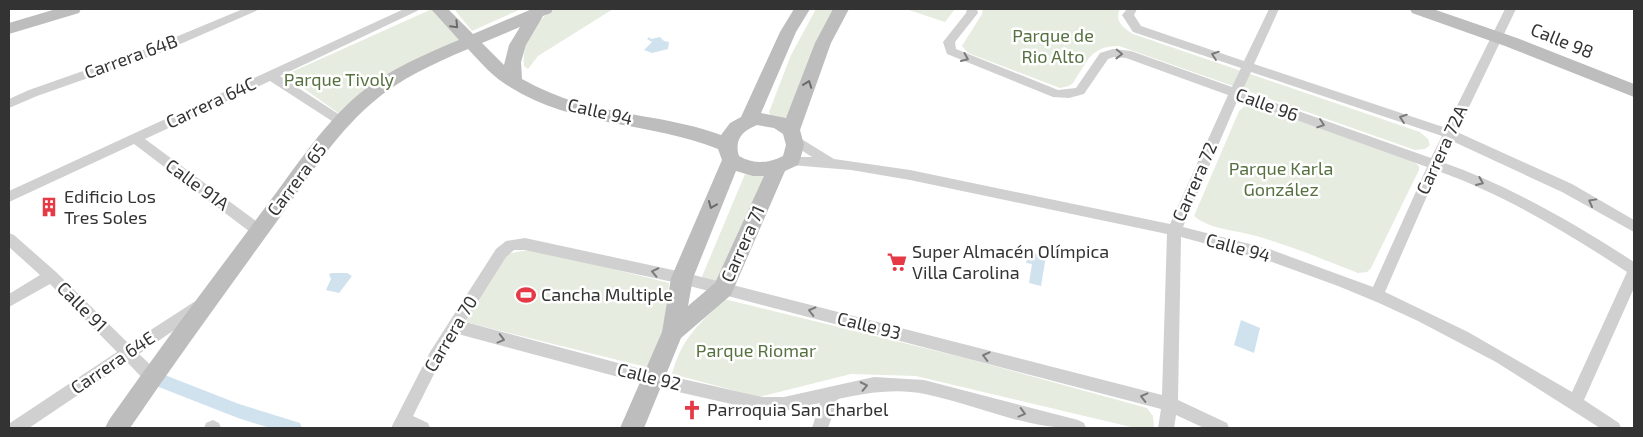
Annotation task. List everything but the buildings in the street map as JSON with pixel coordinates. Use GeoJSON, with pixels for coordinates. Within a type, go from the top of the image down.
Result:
{"type":"FeatureCollection","features":[{"type":"Feature","properties":{"kind":"street"},"geometry":{"type":"LineString","coordinates":[[9,29],[73,9]]}},
{"type":"Feature","properties":{"kind":"street","name":"Carrera 64B"},"geometry":{"type":"LineString","coordinates":[[9,104],[34,93],[158,49],[252,9]]}},
{"type":"Feature","properties":{"kind":"street","name":"Carrera 64C"},"geometry":{"type":"LineString","coordinates":[[9,197],[413,9]]}},
{"type":"Feature","properties":{"kind":"street","name":"Calle 94"},"geometry":{"type":"LineString","coordinates":[[439,9],[514,82],[555,102],[690,132],[729,152]]}},
{"type":"Feature","properties":{"kind":"street"},"geometry":{"type":"LineString","coordinates":[[742,124],[788,32],[802,9]]}},
{"type":"Feature","properties":{"kind":"street"},"geometry":{"type":"LineString","coordinates":[[793,135],[778,122],[757,119],[742,124],[730,133],[729,152],[741,166],[753,169],[784,164],[795,145],[793,135],[823,43],[840,9]]}},
{"type":"Feature","properties":{"kind":"street","name":"Calle 96"},"geometry":{"type":"LineString","coordinates":[[972,9],[972,12],[949,42],[951,51],[962,57],[1057,94],[1069,94],[1080,91],[1104,56],[1113,53],[1127,54],[1435,163],[1495,188],[1605,250],[1634,271]]}},
{"type":"Feature","properties":{"kind":"street","name":"Calle 96"},"geometry":{"type":"LineString","coordinates":[[1132,9],[1128,15],[1137,29],[1449,134],[1503,157],[1567,188],[1634,227]]}},
{"type":"Feature","properties":{"kind":"street","name":"Carrera 72"},"geometry":{"type":"LineString","coordinates":[[1166,428],[1170,404],[1174,231],[1274,9]]}},
{"type":"Feature","properties":{"kind":"street","name":"Calle 98"},"geometry":{"type":"LineString","coordinates":[[1418,9],[1499,32],[1634,80]]}},
{"type":"Feature","properties":{"kind":"street","name":"Calle 98"},"geometry":{"type":"LineString","coordinates":[[1452,9],[1499,32],[1634,91]]}},
{"type":"Feature","properties":{"kind":"street","name":"Carrera 72A"},"geometry":{"type":"LineString","coordinates":[[1377,294],[1435,163],[1511,9]]}},
{"type":"Feature","properties":{"kind":"street"},"geometry":{"type":"LineString","coordinates":[[514,82],[511,68],[512,60],[523,37],[542,10]]}},
{"type":"Feature","properties":{"kind":"street","name":"Carrera 65"},"geometry":{"type":"LineString","coordinates":[[117,428],[259,231],[342,122],[376,90],[431,60],[542,10]]}},
{"type":"Feature","properties":{"kind":"street"},"geometry":{"type":"LineString","coordinates":[[501,29],[514,31],[523,37]]}},
{"type":"Feature","properties":{"kind":"street"},"geometry":{"type":"LineString","coordinates":[[431,60],[463,60],[494,64]]}},
{"type":"Feature","properties":{"kind":"street"},"geometry":{"type":"LineString","coordinates":[[270,75],[342,122]]}},
{"type":"Feature","properties":{"kind":"street","name":"Calle 94"},"geometry":{"type":"LineString","coordinates":[[690,132],[742,124]]}},
{"type":"Feature","properties":{"kind":"street","name":"Calle 94"},"geometry":{"type":"LineString","coordinates":[[793,135],[830,161]]}},
{"type":"Feature","properties":{"kind":"street","name":"Calle 91A"},"geometry":{"type":"LineString","coordinates":[[135,138],[259,231]]}},
{"type":"Feature","properties":{"kind":"street","name":"Carrera 71"},"geometry":{"type":"LineString","coordinates":[[632,428],[673,332],[682,278],[729,152]]}},
{"type":"Feature","properties":{"kind":"street","name":"Calle 94"},"geometry":{"type":"LineString","coordinates":[[784,164],[830,161],[967,186],[1174,231],[1247,249],[1301,266],[1377,294],[1502,357],[1613,428]]}},
{"type":"Feature","properties":{"kind":"street","name":"Carrera 71"},"geometry":{"type":"LineString","coordinates":[[673,332],[723,289],[784,164]]}},
{"type":"Feature","properties":{"kind":"street","name":"Calle 91"},"geometry":{"type":"LineString","coordinates":[[9,239],[51,276],[152,377]]}},
{"type":"Feature","properties":{"kind":"street","name":"Calle 93"},"geometry":{"type":"LineString","coordinates":[[511,245],[525,244],[682,278],[1170,404],[1221,428]]}},
{"type":"Feature","properties":{"kind":"street","name":"Carrera 70"},"geometry":{"type":"LineString","coordinates":[[401,424],[435,357],[454,326],[501,253],[511,245]]}},
{"type":"Feature","properties":{"kind":"street"},"geometry":{"type":"LineString","coordinates":[[1575,402],[1634,271]]}},
{"type":"Feature","properties":{"kind":"street"},"geometry":{"type":"LineString","coordinates":[[9,301],[51,276]]}},
{"type":"Feature","properties":{"kind":"street","name":"Carrera 64E"},"geometry":{"type":"LineString","coordinates":[[16,428],[210,298]]}},
{"type":"Feature","properties":{"kind":"street","name":"Calle 92"},"geometry":{"type":"LineString","coordinates":[[454,326],[652,379],[762,404],[784,404],[874,384],[924,387],[1078,428]]}},
{"type":"Feature","properties":{"kind":"street"},"geometry":{"type":"LineString","coordinates":[[820,428],[832,392]]}},
{"type":"Feature","properties":{"kind":"street"},"geometry":{"type":"LineString","coordinates":[[401,424],[422,428]]}},
{"type":"Feature","properties":{"kind":"green space","name":"Parque Tivoly"},"geometry":{"type":"Polygon","coordinates":[[[432,9],[461,41],[341,115],[285,75],[432,9]]]}},
{"type":"Feature","properties":{"kind":"green space"},"geometry":{"type":"Polygon","coordinates":[[[454,9],[521,9],[472,31],[454,9]]]}},
{"type":"Feature","properties":{"kind":"green space"},"geometry":{"type":"Polygon","coordinates":[[[555,9],[613,9],[538,56],[528,69],[524,66],[524,57],[531,33],[541,19],[555,9]]]}},
{"type":"Feature","properties":{"kind":"green space"},"geometry":{"type":"Polygon","coordinates":[[[816,9],[838,9],[831,20],[789,117],[771,116],[769,112],[791,55],[816,9]]]}},
{"type":"Feature","properties":{"kind":"green space"},"geometry":{"type":"Polygon","coordinates":[[[910,9],[955,9],[945,22],[910,9]]]}},
{"type":"Feature","properties":{"kind":"green space","name":"Parque de Rio Alto"},"geometry":{"type":"Polygon","coordinates":[[[983,9],[1120,9],[1118,17],[1120,24],[1133,34],[1420,132],[1428,139],[1430,145],[1425,149],[1415,150],[1119,46],[1109,47],[1096,52],[1086,62],[1073,83],[1060,88],[968,53],[962,46],[982,14],[983,9]]]}},
{"type":"Feature","properties":{"kind":"green space","name":"Parque Karla González"},"geometry":{"type":"Polygon","coordinates":[[[1246,105],[1253,105],[1410,159],[1419,166],[1419,170],[1371,268],[1367,272],[1358,273],[1269,240],[1216,227],[1194,216],[1239,111],[1246,105]]]}},
{"type":"Feature","properties":{"kind":"green space"},"geometry":{"type":"Polygon","coordinates":[[[745,174],[770,177],[721,284],[701,279],[745,174]]]}},
{"type":"Feature","properties":{"kind":"green space"},"geometry":{"type":"Polygon","coordinates":[[[533,249],[669,283],[663,339],[646,367],[465,322],[506,254],[533,249]]]}},
{"type":"Feature","properties":{"kind":"green space","name":"Parque Riomar"},"geometry":{"type":"Polygon","coordinates":[[[724,299],[965,358],[1147,408],[1153,416],[1154,426],[1152,428],[1135,428],[916,376],[851,374],[759,397],[672,374],[681,350],[692,332],[724,299]]]}},
{"type":"Feature","properties":{"kind":"water"},"geometry":{"type":"Polygon","coordinates":[[[649,37],[651,39],[660,37],[664,41],[669,42],[668,49],[652,53],[644,50],[652,42],[647,39],[649,37]]]}},
{"type":"Feature","properties":{"kind":"water"},"geometry":{"type":"Polygon","coordinates":[[[1028,252],[1046,256],[1041,286],[1029,283],[1032,264],[1026,263],[1028,252]]]}},
{"type":"Feature","properties":{"kind":"water"},"geometry":{"type":"Polygon","coordinates":[[[347,273],[352,276],[339,293],[326,290],[331,279],[329,274],[347,273]]]}},
{"type":"Feature","properties":{"kind":"water"},"geometry":{"type":"Polygon","coordinates":[[[1241,320],[1260,328],[1254,353],[1234,345],[1241,320]]]}},
{"type":"Feature","properties":{"kind":"waterway"},"geometry":{"type":"LineString","coordinates":[[152,377],[238,411],[294,428]]}},
{"type":"Feature","properties":{"kind":"place","name":"Edificio Los Tres Soles"},"geometry":{"type":"Point","coordinates":[49,207]}},
{"type":"Feature","properties":{"kind":"place","name":"Super Almacén Olímpica Villa Carolina"},"geometry":{"type":"Point","coordinates":[897,262]}},
{"type":"Feature","properties":{"kind":"place","name":"Cancha Multiple"},"geometry":{"type":"Point","coordinates":[526,295]}},
{"type":"Feature","properties":{"kind":"place","name":"Parroquia San Charbel"},"geometry":{"type":"Point","coordinates":[692,410]}}]}
